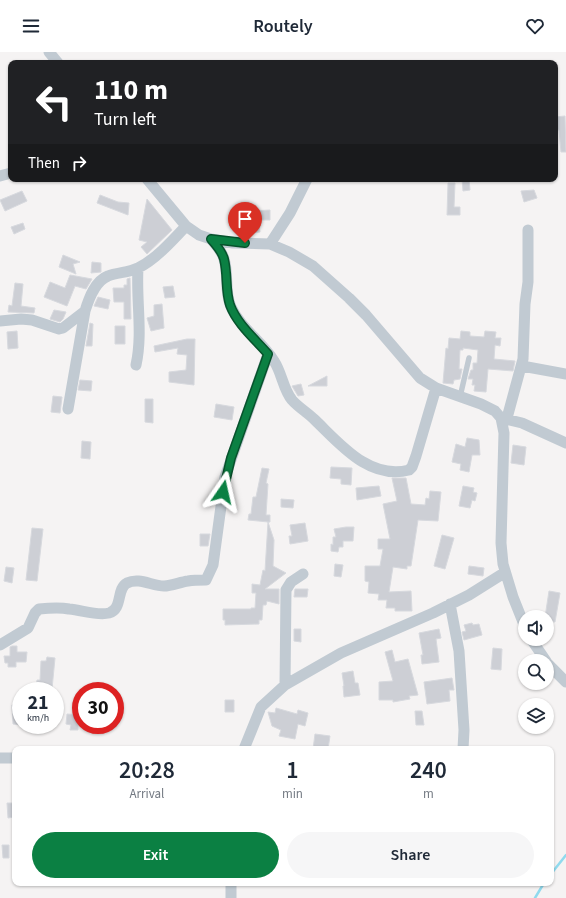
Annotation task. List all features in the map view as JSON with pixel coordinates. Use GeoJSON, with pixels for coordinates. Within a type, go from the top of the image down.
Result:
{"type":"FeatureCollection","features":[{"type":"Feature","properties":{"kind":"street"},"geometry":{"type":"LineString","coordinates":[[49,52],[56,60]]}},
{"type":"Feature","properties":{"kind":"street"},"geometry":{"type":"LineString","coordinates":[[149,182],[186,226],[199,235],[233,243],[270,244],[313,266],[366,315],[420,378],[436,388],[481,404],[495,411],[504,418],[566,443]]}},
{"type":"Feature","properties":{"kind":"street"},"geometry":{"type":"LineString","coordinates":[[270,244],[290,213],[305,182]]}},
{"type":"Feature","properties":{"kind":"street"},"geometry":{"type":"LineString","coordinates":[[68,409],[85,311],[98,282],[108,276],[138,268],[168,246],[186,226]]}},
{"type":"Feature","properties":{"kind":"street"},"geometry":{"type":"LineString","coordinates":[[518,610],[504,573],[501,543],[504,418],[522,366],[525,304],[528,282],[528,230]]}},
{"type":"Feature","properties":{"kind":"street"},"geometry":{"type":"LineString","coordinates":[[211,239],[220,249],[224,259],[226,293],[231,307],[240,322],[274,361],[292,400],[349,453],[364,464],[387,470],[403,472],[412,467],[436,388]]}},
{"type":"Feature","properties":{"kind":"street"},"geometry":{"type":"LineString","coordinates":[[136,365],[140,339],[136,291],[138,268]]}},
{"type":"Feature","properties":{"kind":"street"},"geometry":{"type":"LineString","coordinates":[[0,321],[21,319],[32,320],[59,329],[63,328],[85,311]]}},
{"type":"Feature","properties":{"kind":"street"},"geometry":{"type":"LineString","coordinates":[[0,646],[28,628],[35,613],[39,609],[68,608],[97,613],[110,612],[114,610],[117,605],[123,587],[127,583],[140,582],[164,586],[188,581],[206,580],[213,565],[225,477],[268,354]]}},
{"type":"Feature","properties":{"kind":"street"},"geometry":{"type":"LineString","coordinates":[[522,366],[566,374]]}},
{"type":"Feature","properties":{"kind":"street"},"geometry":{"type":"LineString","coordinates":[[245,746],[261,707],[270,696],[285,685],[341,653],[433,613],[469,595],[504,573]]}},
{"type":"Feature","properties":{"kind":"street"},"geometry":{"type":"LineString","coordinates":[[285,685],[286,590],[291,582],[303,574]]}},
{"type":"Feature","properties":{"kind":"street"},"geometry":{"type":"LineString","coordinates":[[450,604],[459,651],[464,730],[463,746]]}},
{"type":"Feature","properties":{"kind":"street"},"geometry":{"type":"LineString","coordinates":[[554,670],[566,682]]}},
{"type":"Feature","properties":{"kind":"street"},"geometry":{"type":"LineString","coordinates":[[0,758],[12,758]]}},
{"type":"Feature","properties":{"kind":"street"},"geometry":{"type":"LineString","coordinates":[[231,886],[231,898]]}},
{"type":"Feature","properties":{"kind":"lane"},"geometry":{"type":"LineString","coordinates":[[460,396],[470,358]]}},
{"type":"Feature","properties":{"kind":"building"},"geometry":{"type":"Polygon","coordinates":[[[565,116],[566,152],[561,152],[558,117],[565,116]]]}},
{"type":"Feature","properties":{"kind":"building"},"geometry":{"type":"Polygon","coordinates":[[[462,182],[469,182],[470,190],[463,191],[462,182]]]}},
{"type":"Feature","properties":{"kind":"building"},"geometry":{"type":"Polygon","coordinates":[[[448,183],[455,183],[454,207],[460,207],[460,215],[447,215],[448,183]]]}},
{"type":"Feature","properties":{"kind":"building"},"geometry":{"type":"Polygon","coordinates":[[[534,190],[537,198],[524,202],[521,191],[534,190]]]}},
{"type":"Feature","properties":{"kind":"building"},"geometry":{"type":"Polygon","coordinates":[[[22,191],[27,201],[5,211],[0,200],[22,191]]]}},
{"type":"Feature","properties":{"kind":"building"},"geometry":{"type":"Polygon","coordinates":[[[100,195],[118,202],[129,203],[128,215],[97,203],[100,195]]]}},
{"type":"Feature","properties":{"kind":"building"},"geometry":{"type":"Polygon","coordinates":[[[147,199],[172,230],[147,254],[141,247],[147,242],[139,240],[147,199]]]}},
{"type":"Feature","properties":{"kind":"building"},"geometry":{"type":"Polygon","coordinates":[[[270,210],[270,220],[258,220],[260,232],[251,233],[249,211],[270,210]]]}},
{"type":"Feature","properties":{"kind":"building"},"geometry":{"type":"Polygon","coordinates":[[[23,223],[25,229],[14,234],[11,227],[23,223]]]}},
{"type":"Feature","properties":{"kind":"building"},"geometry":{"type":"Polygon","coordinates":[[[63,255],[80,262],[73,264],[76,274],[59,267],[63,255]]]}},
{"type":"Feature","properties":{"kind":"building"},"geometry":{"type":"Polygon","coordinates":[[[92,262],[101,263],[101,272],[91,273],[92,262]]]}},
{"type":"Feature","properties":{"kind":"building"},"geometry":{"type":"Polygon","coordinates":[[[70,275],[92,279],[86,289],[75,286],[67,306],[44,297],[50,282],[65,288],[70,275]]]}},
{"type":"Feature","properties":{"kind":"building"},"geometry":{"type":"Polygon","coordinates":[[[130,278],[131,319],[124,319],[124,302],[114,302],[113,288],[124,288],[124,285],[127,285],[127,279],[130,278]]]}},
{"type":"Feature","properties":{"kind":"building"},"geometry":{"type":"Polygon","coordinates":[[[15,283],[23,284],[21,306],[35,308],[34,313],[8,312],[9,305],[12,306],[15,283]]]}},
{"type":"Feature","properties":{"kind":"building"},"geometry":{"type":"Polygon","coordinates":[[[173,286],[175,297],[165,298],[163,287],[173,286]]]}},
{"type":"Feature","properties":{"kind":"building"},"geometry":{"type":"Polygon","coordinates":[[[98,297],[110,300],[108,309],[94,306],[98,297]]]}},
{"type":"Feature","properties":{"kind":"building"},"geometry":{"type":"Polygon","coordinates":[[[162,304],[164,328],[151,331],[147,318],[154,316],[154,305],[162,304]]]}},
{"type":"Feature","properties":{"kind":"building"},"geometry":{"type":"Polygon","coordinates":[[[54,310],[66,312],[60,322],[50,319],[54,310]]]}},
{"type":"Feature","properties":{"kind":"building"},"geometry":{"type":"Polygon","coordinates":[[[90,323],[93,324],[92,346],[86,346],[90,323]]]}},
{"type":"Feature","properties":{"kind":"building"},"geometry":{"type":"Polygon","coordinates":[[[115,326],[125,326],[125,344],[115,344],[115,326]]]}},
{"type":"Feature","properties":{"kind":"building"},"geometry":{"type":"Polygon","coordinates":[[[17,331],[18,348],[8,349],[7,332],[17,331]]]}},
{"type":"Feature","properties":{"kind":"building"},"geometry":{"type":"Polygon","coordinates":[[[461,331],[470,332],[470,336],[484,337],[485,331],[496,332],[495,338],[501,338],[500,346],[495,345],[494,359],[515,361],[513,371],[488,369],[486,392],[474,391],[475,385],[472,385],[473,379],[468,379],[471,370],[473,370],[473,363],[477,363],[478,350],[463,348],[463,350],[460,350],[459,369],[462,369],[460,379],[454,380],[453,384],[443,383],[446,348],[448,349],[449,338],[460,339],[461,331]]]}},
{"type":"Feature","properties":{"kind":"building"},"geometry":{"type":"Polygon","coordinates":[[[187,339],[195,339],[194,385],[169,382],[169,372],[186,370],[187,355],[177,354],[178,348],[155,352],[154,346],[187,339]]]}},
{"type":"Feature","properties":{"kind":"building"},"geometry":{"type":"Polygon","coordinates":[[[327,376],[327,386],[308,386],[327,376]]]}},
{"type":"Feature","properties":{"kind":"building"},"geometry":{"type":"Polygon","coordinates":[[[80,380],[92,381],[91,391],[78,390],[80,380]]]}},
{"type":"Feature","properties":{"kind":"building"},"geometry":{"type":"Polygon","coordinates":[[[301,384],[304,395],[298,396],[292,386],[301,384]]]}},
{"type":"Feature","properties":{"kind":"building"},"geometry":{"type":"Polygon","coordinates":[[[53,396],[62,397],[60,413],[51,412],[53,396]]]}},
{"type":"Feature","properties":{"kind":"building"},"geometry":{"type":"Polygon","coordinates":[[[145,399],[153,399],[153,423],[145,422],[145,399]]]}},
{"type":"Feature","properties":{"kind":"building"},"geometry":{"type":"Polygon","coordinates":[[[216,404],[234,407],[232,420],[214,417],[216,404]]]}},
{"type":"Feature","properties":{"kind":"building"},"geometry":{"type":"Polygon","coordinates":[[[467,438],[479,440],[480,455],[472,455],[469,472],[460,470],[461,464],[452,462],[456,444],[465,447],[467,438]]]}},
{"type":"Feature","properties":{"kind":"building"},"geometry":{"type":"Polygon","coordinates":[[[82,441],[91,442],[90,459],[81,458],[82,441]]]}},
{"type":"Feature","properties":{"kind":"building"},"geometry":{"type":"Polygon","coordinates":[[[513,445],[526,447],[524,465],[511,463],[513,445]]]}},
{"type":"Feature","properties":{"kind":"building"},"geometry":{"type":"Polygon","coordinates":[[[331,467],[352,468],[351,485],[341,484],[341,479],[330,478],[331,467]]]}},
{"type":"Feature","properties":{"kind":"building"},"geometry":{"type":"Polygon","coordinates":[[[262,468],[269,469],[266,483],[268,484],[266,515],[270,515],[270,522],[248,520],[249,514],[251,514],[253,497],[256,497],[262,468]]]}},
{"type":"Feature","properties":{"kind":"building"},"geometry":{"type":"Polygon","coordinates":[[[392,478],[406,478],[411,504],[425,505],[426,498],[429,499],[430,491],[441,492],[438,521],[418,520],[411,566],[407,566],[407,569],[393,567],[389,592],[411,591],[412,611],[395,611],[395,608],[386,608],[387,600],[378,600],[379,594],[368,593],[369,582],[365,581],[365,566],[380,566],[383,549],[378,549],[378,539],[390,539],[383,504],[397,501],[392,478]]]}},
{"type":"Feature","properties":{"kind":"building"},"geometry":{"type":"Polygon","coordinates":[[[379,486],[381,496],[357,500],[356,488],[379,486]]]}},
{"type":"Feature","properties":{"kind":"building"},"geometry":{"type":"Polygon","coordinates":[[[463,486],[474,488],[473,492],[477,493],[475,501],[472,500],[470,508],[459,506],[463,486]]]}},
{"type":"Feature","properties":{"kind":"building"},"geometry":{"type":"Polygon","coordinates":[[[281,499],[294,500],[293,508],[281,507],[281,499]]]}},
{"type":"Feature","properties":{"kind":"building"},"geometry":{"type":"Polygon","coordinates":[[[268,522],[274,540],[273,566],[286,573],[265,589],[279,589],[279,604],[267,601],[266,605],[263,605],[262,620],[259,620],[259,624],[225,625],[225,620],[223,620],[223,609],[255,608],[256,593],[252,593],[252,584],[260,585],[263,570],[265,571],[268,522]]]}},
{"type":"Feature","properties":{"kind":"building"},"geometry":{"type":"Polygon","coordinates":[[[305,523],[308,541],[290,544],[289,536],[292,536],[290,525],[305,523]]]}},
{"type":"Feature","properties":{"kind":"building"},"geometry":{"type":"Polygon","coordinates":[[[354,527],[353,541],[343,541],[343,547],[339,547],[338,552],[331,551],[333,537],[336,537],[334,529],[354,527]]]}},
{"type":"Feature","properties":{"kind":"building"},"geometry":{"type":"Polygon","coordinates":[[[32,528],[43,529],[37,581],[26,580],[32,528]]]}},
{"type":"Feature","properties":{"kind":"building"},"geometry":{"type":"Polygon","coordinates":[[[200,534],[210,534],[208,546],[200,546],[200,534]]]}},
{"type":"Feature","properties":{"kind":"building"},"geometry":{"type":"Polygon","coordinates":[[[442,535],[454,538],[445,569],[434,566],[442,535]]]}},
{"type":"Feature","properties":{"kind":"building"},"geometry":{"type":"Polygon","coordinates":[[[335,564],[343,565],[341,577],[334,576],[335,564]]]}},
{"type":"Feature","properties":{"kind":"building"},"geometry":{"type":"Polygon","coordinates":[[[469,566],[484,568],[483,576],[468,574],[469,566]]]}},
{"type":"Feature","properties":{"kind":"building"},"geometry":{"type":"Polygon","coordinates":[[[6,567],[14,568],[12,583],[4,581],[6,567]]]}},
{"type":"Feature","properties":{"kind":"building"},"geometry":{"type":"Polygon","coordinates":[[[295,589],[308,589],[307,597],[294,597],[295,589]]]}},
{"type":"Feature","properties":{"kind":"building"},"geometry":{"type":"Polygon","coordinates":[[[549,591],[560,593],[555,622],[554,610],[546,610],[549,591]]]}},
{"type":"Feature","properties":{"kind":"building"},"geometry":{"type":"Polygon","coordinates":[[[472,623],[473,625],[479,624],[482,635],[464,640],[462,632],[466,631],[464,625],[472,623]]]}},
{"type":"Feature","properties":{"kind":"building"},"geometry":{"type":"Polygon","coordinates":[[[294,629],[301,629],[301,642],[294,641],[294,629]]]}},
{"type":"Feature","properties":{"kind":"building"},"geometry":{"type":"Polygon","coordinates":[[[439,629],[441,638],[436,639],[439,662],[422,664],[421,655],[423,655],[419,633],[439,629]]]}},
{"type":"Feature","properties":{"kind":"building"},"geometry":{"type":"Polygon","coordinates":[[[17,646],[17,652],[27,652],[26,662],[16,662],[16,667],[8,667],[8,663],[5,663],[4,656],[10,656],[10,647],[17,646]]]}},
{"type":"Feature","properties":{"kind":"building"},"geometry":{"type":"Polygon","coordinates":[[[493,648],[502,649],[501,670],[491,669],[493,648]]]}},
{"type":"Feature","properties":{"kind":"building"},"geometry":{"type":"Polygon","coordinates":[[[392,650],[395,662],[408,659],[418,695],[409,696],[410,699],[393,702],[393,700],[379,700],[379,682],[393,681],[385,652],[392,650]]]}},
{"type":"Feature","properties":{"kind":"building"},"geometry":{"type":"Polygon","coordinates":[[[47,657],[55,658],[53,682],[37,682],[37,680],[40,680],[41,661],[46,661],[47,657]]]}},
{"type":"Feature","properties":{"kind":"building"},"geometry":{"type":"Polygon","coordinates":[[[353,671],[355,683],[358,683],[360,695],[344,697],[342,673],[353,671]]]}},
{"type":"Feature","properties":{"kind":"building"},"geometry":{"type":"Polygon","coordinates":[[[452,678],[454,690],[449,690],[450,701],[427,704],[424,682],[452,678]]]}},
{"type":"Feature","properties":{"kind":"building"},"geometry":{"type":"Polygon","coordinates":[[[225,700],[234,700],[234,712],[225,712],[225,700]]]}},
{"type":"Feature","properties":{"kind":"building"},"geometry":{"type":"Polygon","coordinates":[[[276,708],[297,714],[298,710],[308,713],[305,726],[298,724],[295,739],[279,736],[281,730],[272,726],[268,712],[275,713],[276,708]]]}},
{"type":"Feature","properties":{"kind":"building"},"geometry":{"type":"Polygon","coordinates":[[[415,711],[422,711],[424,725],[416,725],[415,711]]]}},
{"type":"Feature","properties":{"kind":"building"},"geometry":{"type":"Polygon","coordinates":[[[67,714],[72,714],[72,730],[70,730],[71,725],[66,724],[67,714]]]}},
{"type":"Feature","properties":{"kind":"building"},"geometry":{"type":"Polygon","coordinates":[[[315,734],[330,736],[328,746],[313,746],[315,734]]]}},
{"type":"Feature","properties":{"kind":"building"},"geometry":{"type":"Polygon","coordinates":[[[7,803],[12,803],[12,817],[8,818],[7,803]]]}},
{"type":"Feature","properties":{"kind":"building"},"geometry":{"type":"Polygon","coordinates":[[[2,845],[9,845],[9,858],[3,858],[2,845]]]}},
{"type":"Feature","properties":{"kind":"waterway"},"geometry":{"type":"LineString","coordinates":[[554,870],[566,855]]}},
{"type":"Feature","properties":{"kind":"waterway"},"geometry":{"type":"LineString","coordinates":[[535,898],[542,886]]}},
{"type":"Feature","properties":{"kind":"route"},"geometry":{"type":"LineString","coordinates":[[223,492],[225,477],[231,458],[262,367],[268,354],[240,322],[231,307],[226,293],[224,259],[220,249],[211,239],[233,243],[245,243]]}}]}
